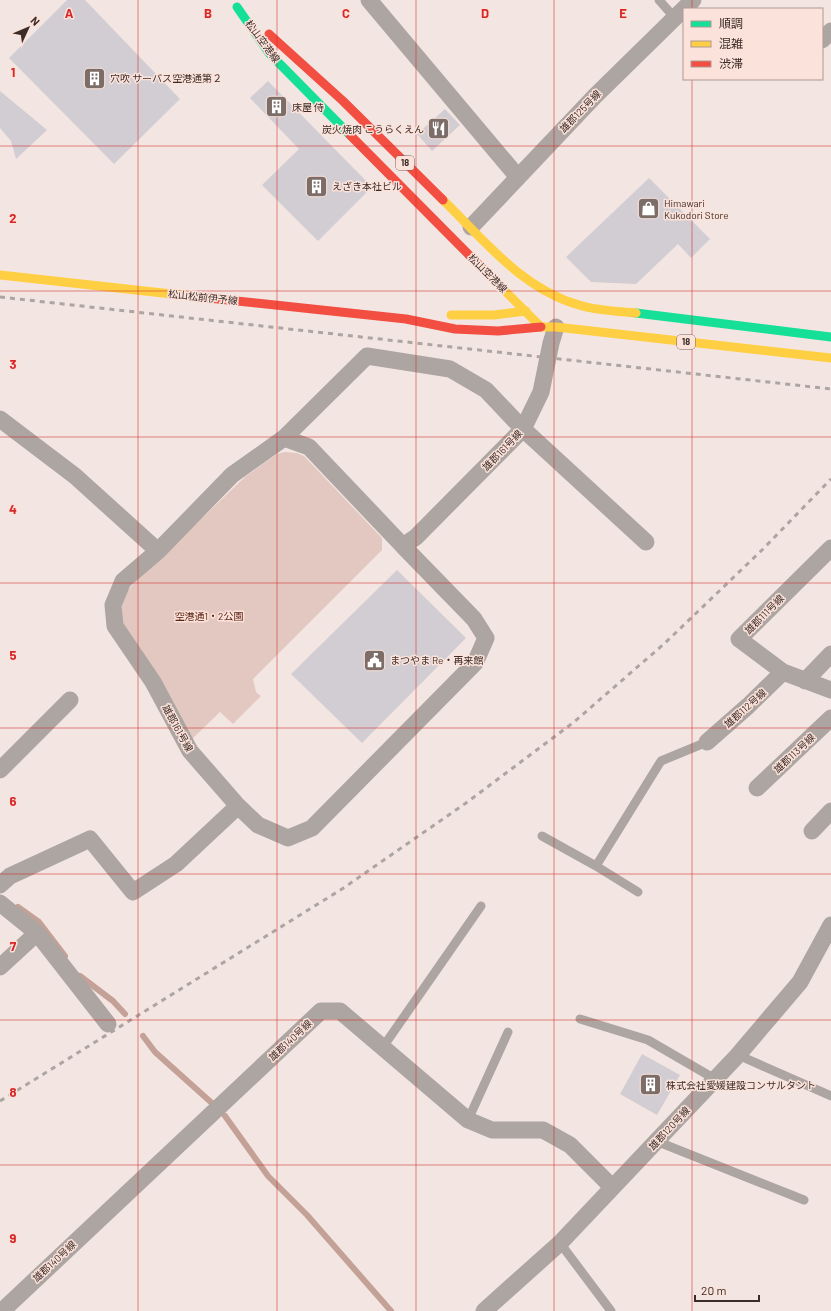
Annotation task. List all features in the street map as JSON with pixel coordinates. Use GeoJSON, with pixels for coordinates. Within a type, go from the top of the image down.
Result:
{"type":"FeatureCollection","features":[{"type":"Feature","properties":{"kind":"main road","name":"松山空港線"},"geometry":{"type":"LineString","coordinates":[[234,3],[365,123],[467,230],[537,288],[560,304],[831,337]]}},
{"type":"Feature","properties":{"kind":"main road","name":"松山空港線"},"geometry":{"type":"LineString","coordinates":[[234,3],[269,53],[457,241],[502,287],[522,310],[550,323]]}},
{"type":"Feature","properties":{"kind":"main road"},"geometry":{"type":"LineString","coordinates":[[457,241],[467,230]]}},
{"type":"Feature","properties":{"kind":"main road","name":"18"},"geometry":{"type":"LineString","coordinates":[[467,230],[491,262]]}},
{"type":"Feature","properties":{"kind":"main road","name":"松山松前伊予線"},"geometry":{"type":"LineString","coordinates":[[0,275],[406,319],[455,329],[498,331],[550,323]]}},
{"type":"Feature","properties":{"kind":"main road"},"geometry":{"type":"LineString","coordinates":[[494,315],[501,312],[507,304],[507,294],[502,287]]}},
{"type":"Feature","properties":{"kind":"main road","name":"18"},"geometry":{"type":"LineString","coordinates":[[516,289],[520,298],[522,310]]}},
{"type":"Feature","properties":{"kind":"main road","name":"松山松前伊予線"},"geometry":{"type":"LineString","coordinates":[[406,319],[455,314],[494,315],[538,309]]}},
{"type":"Feature","properties":{"kind":"main road"},"geometry":{"type":"LineString","coordinates":[[498,331],[511,325],[522,310]]}},
{"type":"Feature","properties":{"kind":"main road","name":"18"},"geometry":{"type":"LineString","coordinates":[[550,323],[831,358]]}},
{"type":"Feature","properties":{"kind":"street"},"geometry":{"type":"LineString","coordinates":[[369,0],[517,176]]}},
{"type":"Feature","properties":{"kind":"street","name":"雄郡125号線"},"geometry":{"type":"LineString","coordinates":[[684,8],[693,0]]}},
{"type":"Feature","properties":{"kind":"street","name":"雄郡125号線"},"geometry":{"type":"LineString","coordinates":[[467,230],[517,176],[683,9]]}},
{"type":"Feature","properties":{"kind":"street"},"geometry":{"type":"LineString","coordinates":[[823,39],[831,31]]}},
{"type":"Feature","properties":{"kind":"street","name":"雄郡161号線"},"geometry":{"type":"LineString","coordinates":[[403,546],[416,537],[523,429],[541,392],[551,343],[550,323]]}},
{"type":"Feature","properties":{"kind":"street"},"geometry":{"type":"LineString","coordinates":[[284,438],[367,356],[450,369],[486,390],[523,429],[646,542]]}},
{"type":"Feature","properties":{"kind":"street"},"geometry":{"type":"LineString","coordinates":[[0,419],[75,476],[158,551]]}},
{"type":"Feature","properties":{"kind":"street","name":"雄郡161号線"},"geometry":{"type":"LineString","coordinates":[[284,438],[308,447],[474,618],[486,638],[475,663],[312,828],[288,838],[258,825],[238,806],[190,751],[153,682],[114,626],[113,605],[124,581],[158,551],[232,475],[284,438]]}},
{"type":"Feature","properties":{"kind":"street","name":"雄郡111号線"},"geometry":{"type":"LineString","coordinates":[[831,548],[739,639],[783,672],[831,690]]}},
{"type":"Feature","properties":{"kind":"street"},"geometry":{"type":"LineString","coordinates":[[805,681],[831,654]]}},
{"type":"Feature","properties":{"kind":"street","name":"雄郡112号線"},"geometry":{"type":"LineString","coordinates":[[706,742],[748,706],[783,672]]}},
{"type":"Feature","properties":{"kind":"street"},"geometry":{"type":"LineString","coordinates":[[0,770],[70,700]]}},
{"type":"Feature","properties":{"kind":"street","name":"雄郡113号線"},"geometry":{"type":"LineString","coordinates":[[757,788],[831,718]]}},
{"type":"Feature","properties":{"kind":"street"},"geometry":{"type":"LineString","coordinates":[[0,886],[10,876],[90,839],[133,892],[176,864],[238,806]]}},
{"type":"Feature","properties":{"kind":"street"},"geometry":{"type":"LineString","coordinates":[[812,831],[831,811]]}},
{"type":"Feature","properties":{"kind":"street"},"geometry":{"type":"LineString","coordinates":[[0,903],[37,933],[108,1024]]}},
{"type":"Feature","properties":{"kind":"street","name":"雄郡120号線"},"geometry":{"type":"LineString","coordinates":[[484,1311],[560,1243],[738,1055],[800,982],[831,925]]}},
{"type":"Feature","properties":{"kind":"street"},"geometry":{"type":"LineString","coordinates":[[0,967],[37,933]]}},
{"type":"Feature","properties":{"kind":"street","name":"雄郡140号線"},"geometry":{"type":"LineString","coordinates":[[2,1311],[321,1011],[340,1011],[383,1046],[468,1120],[492,1130],[543,1130],[570,1145],[612,1187]]}},
{"type":"Feature","properties":{"kind":"lane"},"geometry":{"type":"LineString","coordinates":[[659,0],[674,17]]}},
{"type":"Feature","properties":{"kind":"lane"},"geometry":{"type":"LineString","coordinates":[[596,866],[661,761],[706,742]]}},
{"type":"Feature","properties":{"kind":"lane"},"geometry":{"type":"LineString","coordinates":[[542,836],[596,866],[638,892]]}},
{"type":"Feature","properties":{"kind":"lane"},"geometry":{"type":"LineString","coordinates":[[383,1046],[481,906]]}},
{"type":"Feature","properties":{"kind":"lane"},"geometry":{"type":"LineString","coordinates":[[580,1019],[648,1040],[715,1078]]}},
{"type":"Feature","properties":{"kind":"lane"},"geometry":{"type":"LineString","coordinates":[[468,1120],[508,1032]]}},
{"type":"Feature","properties":{"kind":"lane"},"geometry":{"type":"LineString","coordinates":[[738,1055],[831,1096]]}},
{"type":"Feature","properties":{"kind":"lane"},"geometry":{"type":"LineString","coordinates":[[656,1141],[804,1200]]}},
{"type":"Feature","properties":{"kind":"lane"},"geometry":{"type":"LineString","coordinates":[[560,1243],[611,1311]]}},
{"type":"Feature","properties":{"kind":"green space","name":"空港通1・2公園"},"geometry":{"type":"Polygon","coordinates":[[[285,452],[297,453],[304,456],[382,538],[382,550],[253,679],[256,692],[261,696],[233,724],[220,712],[191,740],[122,622],[124,597],[134,583],[246,476],[277,454],[285,452]]]}},
{"type":"Feature","properties":{"kind":"building","name":"穴吹 サーパス空港通第２"},"geometry":{"type":"Polygon","coordinates":[[[67,0],[85,0],[180,99],[114,164],[9,58],[67,0]]]}},
{"type":"Feature","properties":{"kind":"building","name":"えざき本社ビル"},"geometry":{"type":"Polygon","coordinates":[[[268,81],[372,187],[318,241],[262,185],[299,149],[250,98],[268,81]]]}},
{"type":"Feature","properties":{"kind":"building"},"geometry":{"type":"Polygon","coordinates":[[[0,91],[47,130],[16,159],[11,141],[0,128],[0,91]]]}},
{"type":"Feature","properties":{"kind":"building","name":"炭火焼肉 こうらくえん"},"geometry":{"type":"Polygon","coordinates":[[[445,109],[460,125],[432,151],[417,134],[445,109]]]}},
{"type":"Feature","properties":{"kind":"building","name":"Himawari Kukodori Store"},"geometry":{"type":"Polygon","coordinates":[[[649,178],[710,239],[691,258],[678,244],[636,284],[591,282],[566,257],[649,178]]]}},
{"type":"Feature","properties":{"kind":"building","name":"まつやま Re・再来館"},"geometry":{"type":"Polygon","coordinates":[[[397,570],[466,638],[362,743],[291,674],[397,570]]]}},
{"type":"Feature","properties":{"kind":"building","name":"株式会社愛媛建設コンサルタント"},"geometry":{"type":"Polygon","coordinates":[[[642,1054],[680,1075],[657,1115],[620,1094],[642,1054]]]}},
{"type":"Feature","properties":{"kind":"waterway"},"geometry":{"type":"LineString","coordinates":[[18,907],[39,922],[65,956]]}},
{"type":"Feature","properties":{"kind":"waterway"},"geometry":{"type":"LineString","coordinates":[[80,976],[113,1001],[125,1014]]}},
{"type":"Feature","properties":{"kind":"waterway"},"geometry":{"type":"LineString","coordinates":[[143,1036],[155,1052],[213,1104]]}},
{"type":"Feature","properties":{"kind":"waterway"},"geometry":{"type":"LineString","coordinates":[[225,1116],[268,1176],[307,1215],[391,1311]]}},
{"type":"Feature","properties":{"kind":"railway"},"geometry":{"type":"LineString","coordinates":[[0,297],[831,389]]}},
{"type":"Feature","properties":{"kind":"railway"},"geometry":{"type":"LineString","coordinates":[[0,1101],[342,889],[466,803],[574,722],[665,643],[762,550],[831,479]]}},
{"type":"Feature","properties":{"kind":"traffic: fast"},"geometry":{"type":"LineString","coordinates":[[237,7],[269,53],[350,135]]}},
{"type":"Feature","properties":{"kind":"traffic: fast"},"geometry":{"type":"LineString","coordinates":[[636,313],[831,337]]}},
{"type":"Feature","properties":{"kind":"traffic: slow"},"geometry":{"type":"LineString","coordinates":[[443,200],[505,262],[539,287],[558,298],[586,307],[600,310],[636,313]]}},
{"type":"Feature","properties":{"kind":"traffic: slow"},"geometry":{"type":"LineString","coordinates":[[482,268],[541,327],[556,327],[831,358]]}},
{"type":"Feature","properties":{"kind":"traffic: slow"},"geometry":{"type":"LineString","coordinates":[[0,275],[199,297]]}},
{"type":"Feature","properties":{"kind":"traffic: slow"},"geometry":{"type":"LineString","coordinates":[[451,315],[494,315],[526,311]]}},
{"type":"Feature","properties":{"kind":"traffic: jam"},"geometry":{"type":"LineString","coordinates":[[269,34],[343,101],[443,200]]}},
{"type":"Feature","properties":{"kind":"traffic: jam"},"geometry":{"type":"LineString","coordinates":[[350,135],[482,268]]}},
{"type":"Feature","properties":{"kind":"traffic: jam"},"geometry":{"type":"LineString","coordinates":[[199,297],[406,319],[455,329],[498,331],[541,327]]}},
{"type":"Feature","properties":{"kind":"place","name":"穴吹 サーパス空港通第２"},"geometry":{"type":"Point","coordinates":[95,78]}},
{"type":"Feature","properties":{"kind":"place","name":"床屋 侍"},"geometry":{"type":"Point","coordinates":[276,107]}},
{"type":"Feature","properties":{"kind":"place","name":"炭火焼肉 こうらくえん"},"geometry":{"type":"Point","coordinates":[439,129]}},
{"type":"Feature","properties":{"kind":"place","name":"えざき本社ビル"},"geometry":{"type":"Point","coordinates":[317,186]}},
{"type":"Feature","properties":{"kind":"place","name":"Himawari Kukodori Store"},"geometry":{"type":"Point","coordinates":[648,209]}},
{"type":"Feature","properties":{"kind":"place","name":"まつやま Re・再来館"},"geometry":{"type":"Point","coordinates":[375,660]}},
{"type":"Feature","properties":{"kind":"place","name":"株式会社愛媛建設コンサルタント"},"geometry":{"type":"Point","coordinates":[650,1085]}}]}
